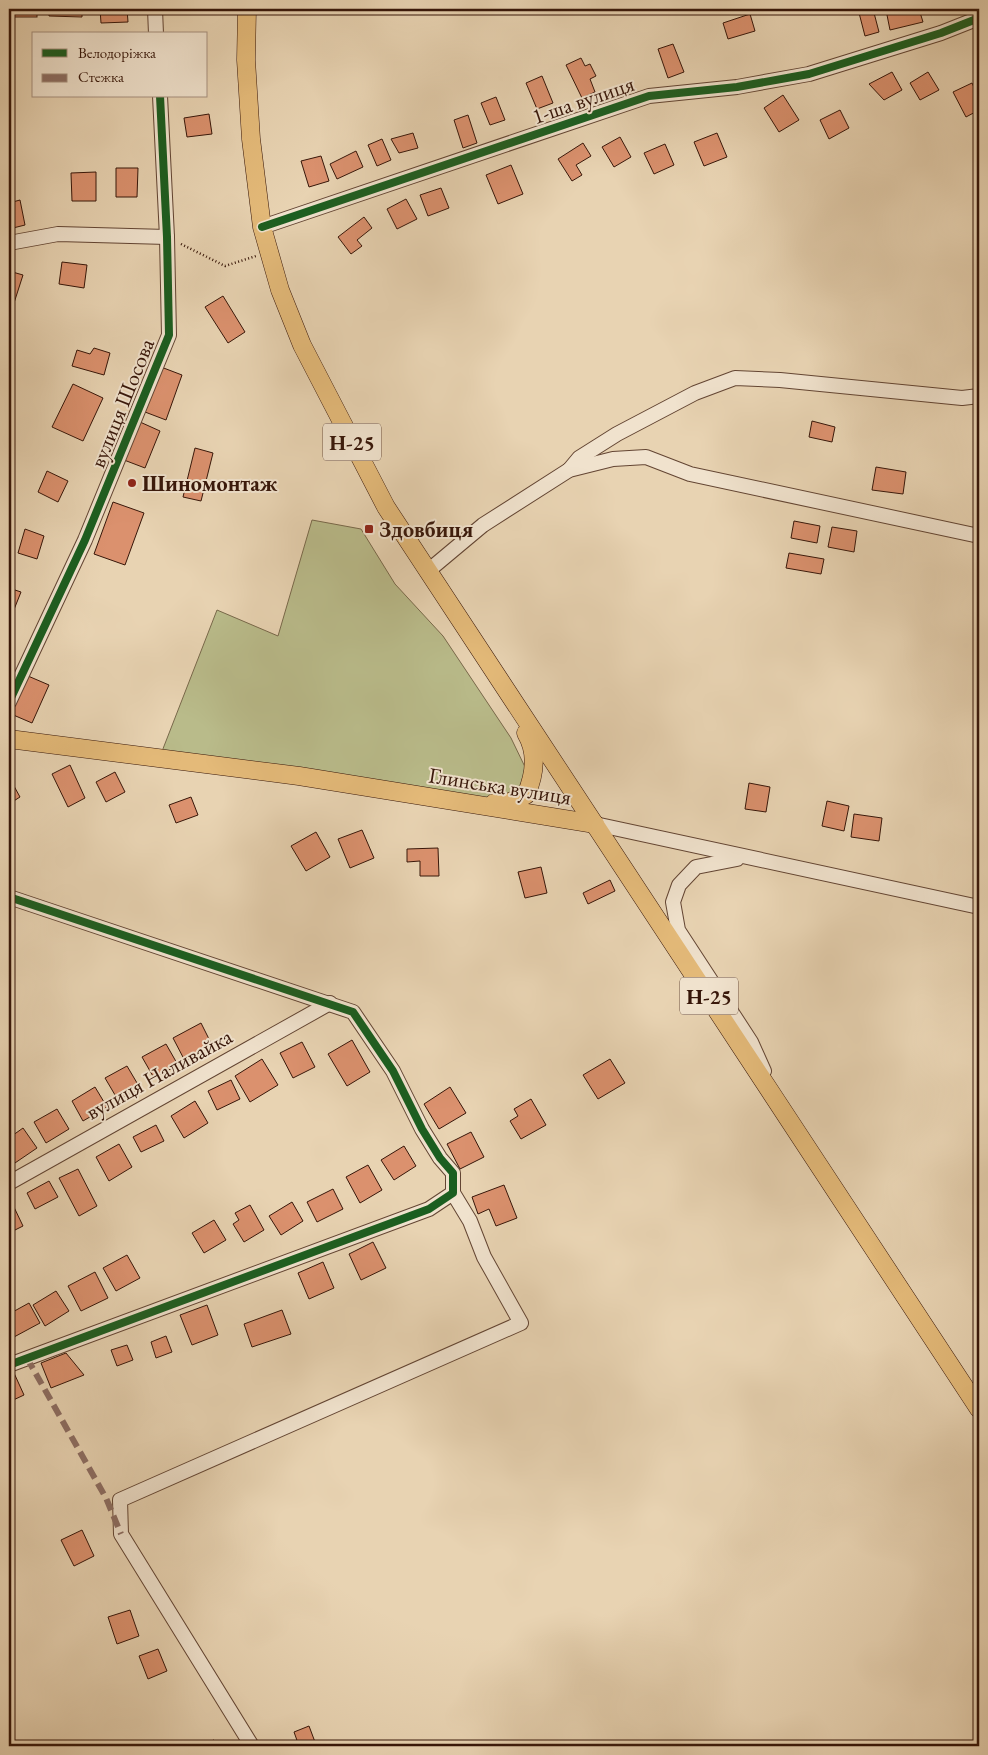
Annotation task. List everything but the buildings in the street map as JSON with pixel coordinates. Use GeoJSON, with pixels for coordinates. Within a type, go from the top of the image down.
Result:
{"type":"FeatureCollection","features":[{"type":"Feature","properties":{"kind":"main road","name":"Н-25"},"geometry":{"type":"LineString","coordinates":[[247,9],[246,60],[251,138],[262,227],[280,290],[302,345],[386,507],[979,1409]]}},
{"type":"Feature","properties":{"kind":"main road"},"geometry":{"type":"LineString","coordinates":[[474,804],[510,802],[526,795],[534,776],[534,754],[529,738],[495,681],[494,671]]}},
{"type":"Feature","properties":{"kind":"main road","name":"Глинська вулиця"},"geometry":{"type":"LineString","coordinates":[[9,739],[300,776],[595,824]]}},
{"type":"Feature","properties":{"kind":"street"},"geometry":{"type":"LineString","coordinates":[[155,9],[156,32]]}},
{"type":"Feature","properties":{"kind":"street","name":"1-ша вулиця"},"geometry":{"type":"LineString","coordinates":[[262,227],[650,96],[737,87],[808,74],[941,34],[979,18]]}},
{"type":"Feature","properties":{"kind":"street","name":"вулиця Шосова"},"geometry":{"type":"LineString","coordinates":[[9,702],[85,540],[169,335],[167,237],[160,98]]}},
{"type":"Feature","properties":{"kind":"street"},"geometry":{"type":"LineString","coordinates":[[9,243],[58,234],[167,237]]}},
{"type":"Feature","properties":{"kind":"street"},"geometry":{"type":"LineString","coordinates":[[428,571],[483,525],[569,470],[579,458],[617,434],[695,393],[735,378],[790,381],[962,398],[979,396]]}},
{"type":"Feature","properties":{"kind":"street"},"geometry":{"type":"LineString","coordinates":[[569,470],[613,459],[646,457],[690,474],[979,536]]}},
{"type":"Feature","properties":{"kind":"street","name":"Глинська вулиця"},"geometry":{"type":"LineString","coordinates":[[595,824],[979,908]]}},
{"type":"Feature","properties":{"kind":"street"},"geometry":{"type":"LineString","coordinates":[[752,858],[723,860],[696,867],[679,885],[673,902],[678,930],[751,1042],[780,1106]]}},
{"type":"Feature","properties":{"kind":"street"},"geometry":{"type":"LineString","coordinates":[[9,897],[353,1012],[393,1071],[422,1129],[440,1158],[453,1173],[453,1193],[470,1221],[484,1257],[521,1323],[120,1500],[121,1534],[252,1746]]}},
{"type":"Feature","properties":{"kind":"street","name":"вулиця Наливайка"},"geometry":{"type":"LineString","coordinates":[[9,1183],[330,1003]]}},
{"type":"Feature","properties":{"kind":"street"},"geometry":{"type":"LineString","coordinates":[[9,1365],[429,1209],[453,1193]]}},
{"type":"Feature","properties":{"kind":"path"},"geometry":{"type":"LineString","coordinates":[[167,237],[224,266],[270,253]]}},
{"type":"Feature","properties":{"kind":"green space"},"geometry":{"type":"Polygon","coordinates":[[[312,520],[361,529],[395,584],[443,636],[511,738],[526,769],[517,802],[159,759],[217,610],[278,636],[312,520]]]}},
{"type":"Feature","properties":{"kind":"marked path"},"geometry":{"type":"LineString","coordinates":[[27,1358],[106,1498],[121,1534]]}},
{"type":"Feature","properties":{"kind":"cycle path"},"geometry":{"type":"LineString","coordinates":[[262,227],[649,96],[737,87],[809,74],[941,33],[979,18]]}},
{"type":"Feature","properties":{"kind":"cycle path"},"geometry":{"type":"LineString","coordinates":[[9,702],[85,540],[169,335],[167,237],[160,98]]}},
{"type":"Feature","properties":{"kind":"cycle path"},"geometry":{"type":"LineString","coordinates":[[9,897],[353,1012],[393,1071],[422,1129],[440,1158],[453,1173],[453,1193],[429,1209],[9,1365]]}},
{"type":"Feature","properties":{"kind":"place","name":"Шиномонтаж"},"geometry":{"type":"Point","coordinates":[132,483]}},
{"type":"Feature","properties":{"kind":"place","name":"Здовбиця"},"geometry":{"type":"Point","coordinates":[369,529]}}]}
